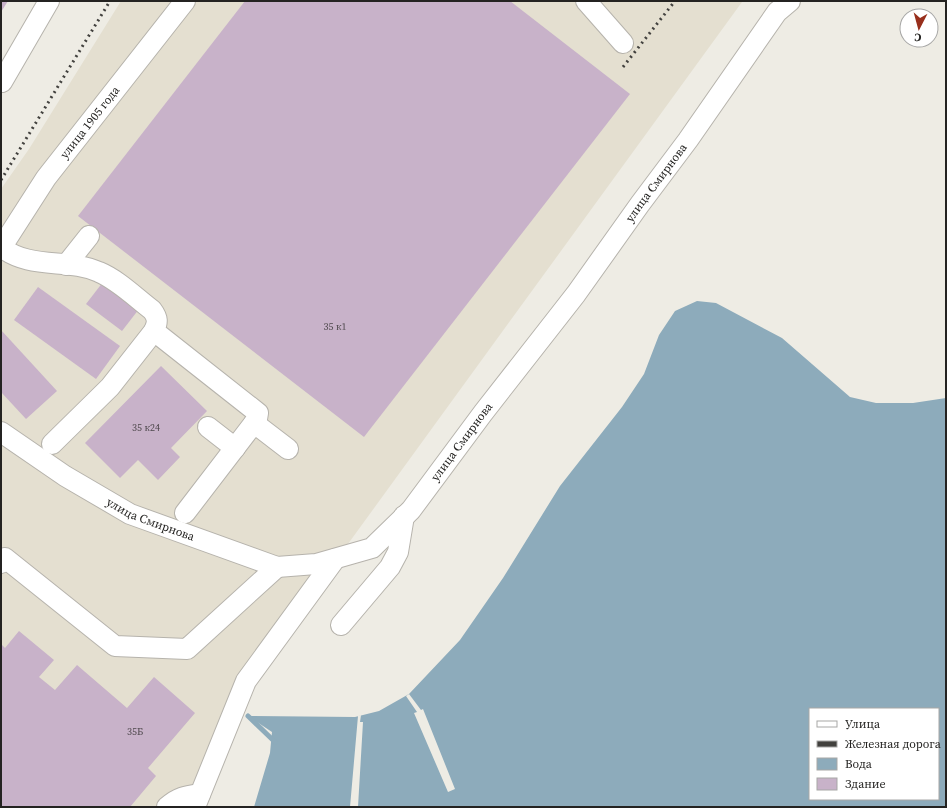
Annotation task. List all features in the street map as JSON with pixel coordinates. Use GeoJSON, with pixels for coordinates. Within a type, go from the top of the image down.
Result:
{"type":"FeatureCollection","features":[{"type":"Feature","properties":{"kind":"street"},"geometry":{"type":"LineString","coordinates":[[2,82],[49,1]]}},
{"type":"Feature","properties":{"kind":"street","name":"улица 1905 года"},"geometry":{"type":"LineString","coordinates":[[1,248],[46,178],[185,1]]}},
{"type":"Feature","properties":{"kind":"street"},"geometry":{"type":"LineString","coordinates":[[586,1],[623,42]]}},
{"type":"Feature","properties":{"kind":"street","name":"улица Смирнова"},"geometry":{"type":"LineString","coordinates":[[1,432],[65,476],[130,514],[277,568],[316,564],[372,548],[404,516],[576,294],[688,140],[780,5]]}},
{"type":"Feature","properties":{"kind":"street"},"geometry":{"type":"LineString","coordinates":[[66,265],[89,236]]}},
{"type":"Feature","properties":{"kind":"street"},"geometry":{"type":"LineString","coordinates":[[1,248],[16,258],[87,268],[110,277],[152,310],[157,316],[158,323],[154,331],[110,387],[52,444]]}},
{"type":"Feature","properties":{"kind":"street"},"geometry":{"type":"LineString","coordinates":[[154,331],[258,413],[257,419],[236,448],[185,513]]}},
{"type":"Feature","properties":{"kind":"street"},"geometry":{"type":"LineString","coordinates":[[254,423],[288,449]]}},
{"type":"Feature","properties":{"kind":"street"},"geometry":{"type":"LineString","coordinates":[[208,426],[236,448]]}},
{"type":"Feature","properties":{"kind":"street"},"geometry":{"type":"LineString","coordinates":[[341,625],[390,567],[398,552],[404,516]]}},
{"type":"Feature","properties":{"kind":"street"},"geometry":{"type":"LineString","coordinates":[[1,563],[5,558],[115,646],[187,649],[277,568]]}},
{"type":"Feature","properties":{"kind":"street"},"geometry":{"type":"LineString","coordinates":[[167,807],[175,799],[180,797],[198,801],[246,681],[335,559]]}},
{"type":"Feature","properties":{"kind":"shaded area"},"geometry":{"type":"Polygon","coordinates":[[[121,1],[742,2],[244,687],[202,807],[1,807],[1,189],[29,149],[121,1]]]}},
{"type":"Feature","properties":{"kind":"water"},"geometry":{"type":"Polygon","coordinates":[[[697,301],[716,303],[782,338],[850,397],[876,403],[913,403],[946,398],[946,807],[254,807],[270,753],[272,732],[248,716],[355,717],[379,711],[409,694],[460,640],[503,578],[560,486],[622,407],[644,374],[659,335],[675,311],[697,301]]]}},
{"type":"Feature","properties":{"kind":"pier"},"geometry":{"type":"Polygon","coordinates":[[[409,694],[421,710],[423,709],[455,789],[448,792],[414,713],[417,712],[406,696],[409,694]]]}},
{"type":"Feature","properties":{"kind":"pier"},"geometry":{"type":"Polygon","coordinates":[[[361,715],[360,722],[363,722],[358,807],[350,807],[358,716],[361,715]]]}},
{"type":"Feature","properties":{"kind":"building"},"geometry":{"type":"Polygon","coordinates":[[[1,1],[8,1],[1,12],[1,1]]]}},
{"type":"Feature","properties":{"kind":"building"},"geometry":{"type":"Polygon","coordinates":[[[245,1],[510,1],[630,94],[364,437],[78,216],[245,1]]]}},
{"type":"Feature","properties":{"kind":"building"},"geometry":{"type":"Polygon","coordinates":[[[103,282],[139,309],[122,331],[86,304],[103,282]]]}},
{"type":"Feature","properties":{"kind":"building"},"geometry":{"type":"Polygon","coordinates":[[[38,287],[120,346],[96,379],[14,320],[38,287]]]}},
{"type":"Feature","properties":{"kind":"building"},"geometry":{"type":"Polygon","coordinates":[[[1,330],[57,391],[26,419],[1,392],[1,330]]]}},
{"type":"Feature","properties":{"kind":"building"},"geometry":{"type":"Polygon","coordinates":[[[161,366],[207,411],[171,448],[180,457],[158,480],[138,460],[120,478],[85,443],[161,366]]]}},
{"type":"Feature","properties":{"kind":"building"},"geometry":{"type":"Polygon","coordinates":[[[19,631],[54,660],[39,677],[55,690],[77,665],[127,708],[154,677],[195,713],[148,768],[156,776],[130,807],[1,807],[1,644],[5,648],[19,631]]]}},
{"type":"Feature","properties":{"kind":"waterway"},"geometry":{"type":"LineString","coordinates":[[248,716],[275,742]]}},
{"type":"Feature","properties":{"kind":"railway"},"geometry":{"type":"LineString","coordinates":[[1,180],[110,1]]}},
{"type":"Feature","properties":{"kind":"railway"},"geometry":{"type":"LineString","coordinates":[[623,67],[675,1]]}}]}
